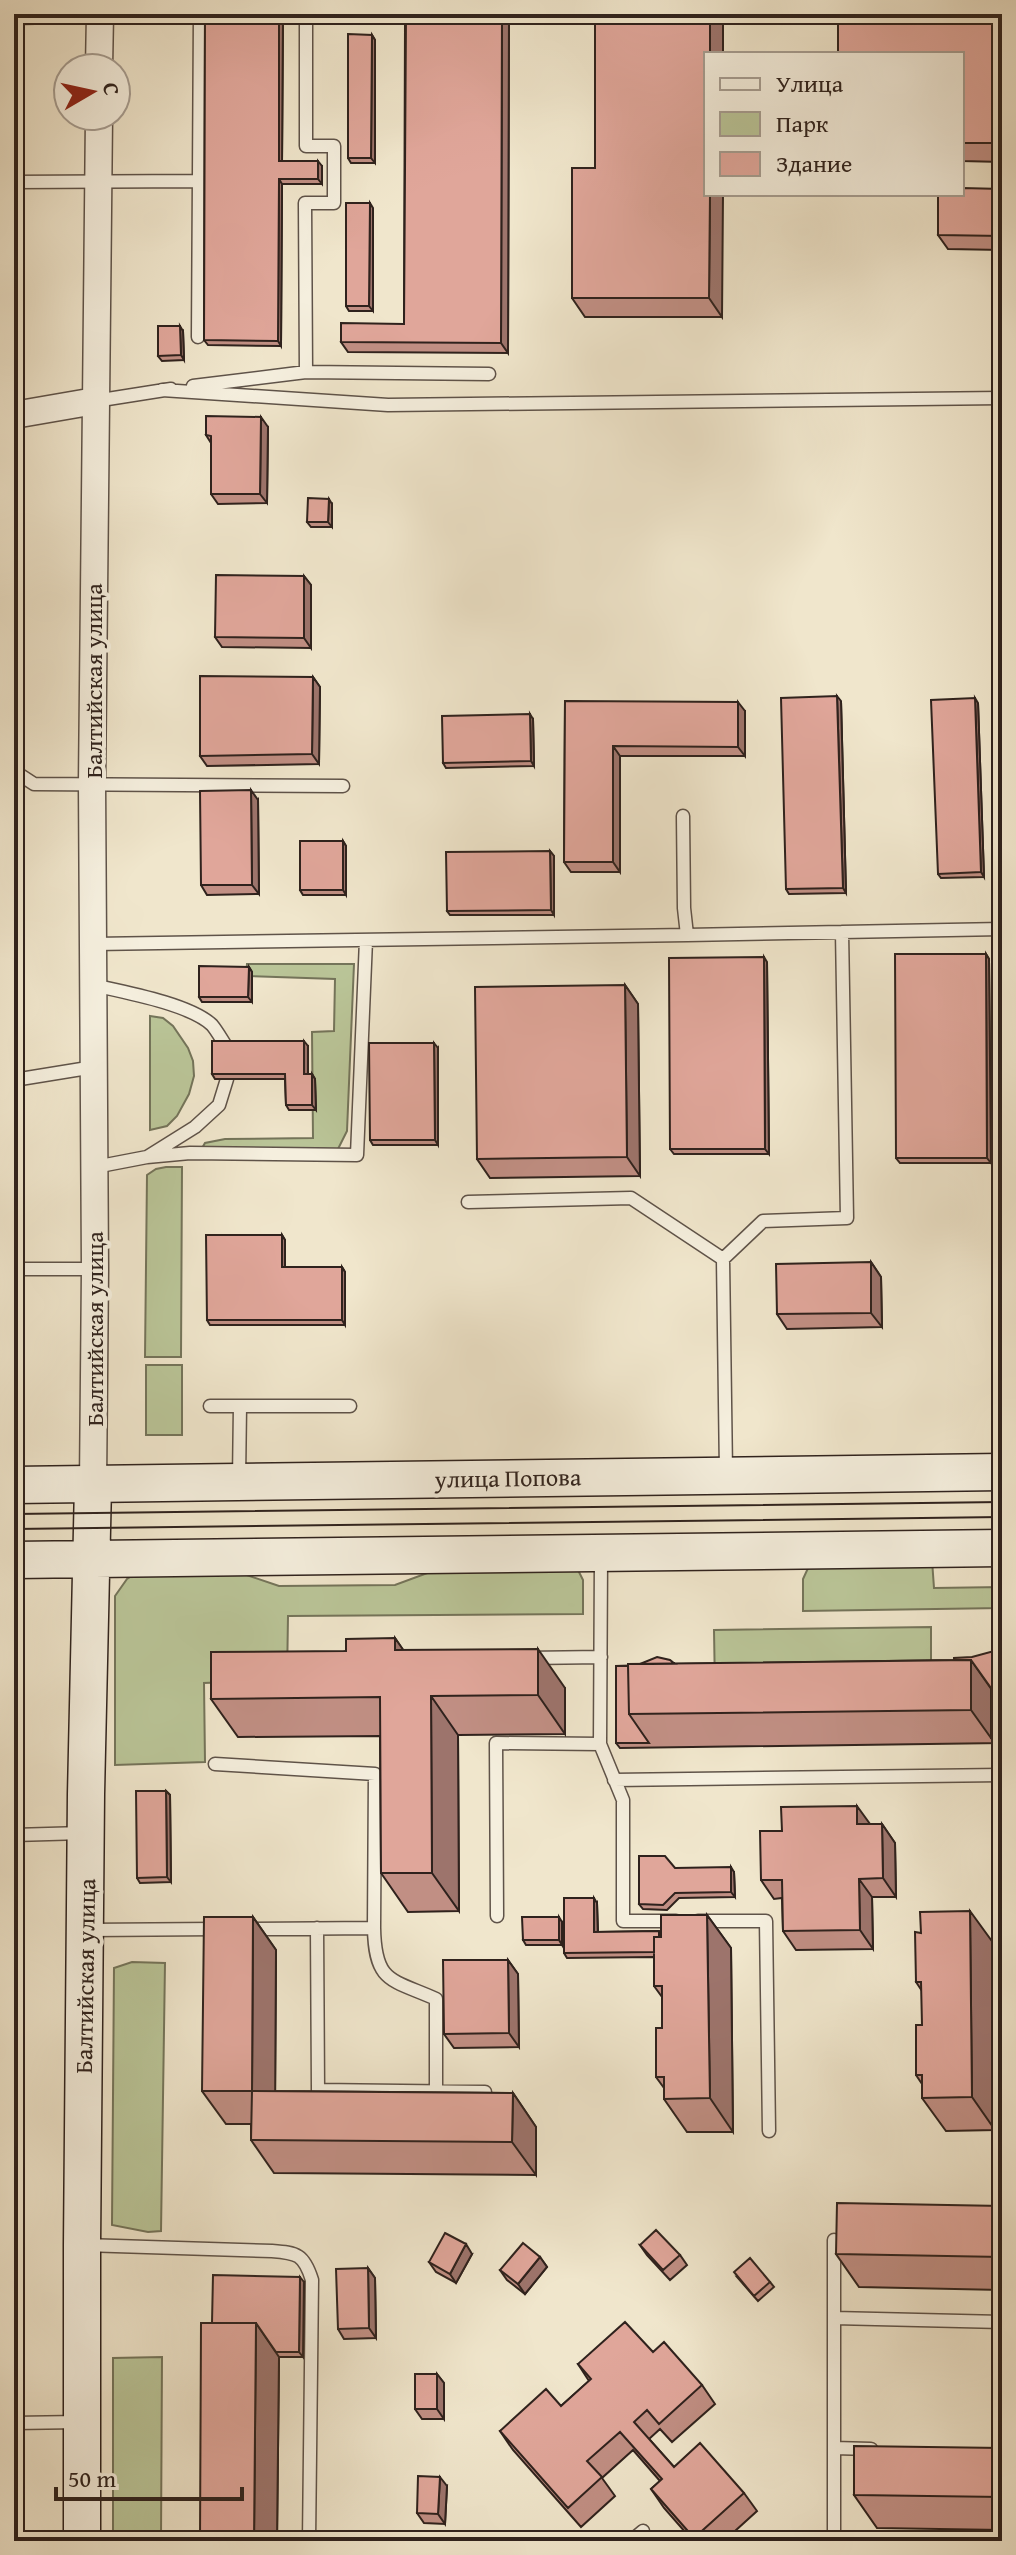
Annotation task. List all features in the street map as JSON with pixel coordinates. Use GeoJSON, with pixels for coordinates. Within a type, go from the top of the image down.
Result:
{"type":"FeatureCollection","features":[{"type":"Feature","properties":{"kind":"main road","name":"улица Попова"},"geometry":{"type":"LineString","coordinates":[[14,1485],[1002,1472]]}},
{"type":"Feature","properties":{"kind":"main road","name":"Балтийская улица"},"geometry":{"type":"LineString","coordinates":[[82,2541],[86,1833],[93,1485]]}},
{"type":"Feature","properties":{"kind":"main road"},"geometry":{"type":"LineString","coordinates":[[14,1560],[1002,1548]]}},
{"type":"Feature","properties":{"kind":"street"},"geometry":{"type":"LineString","coordinates":[[99,52],[100,15]]}},
{"type":"Feature","properties":{"kind":"street","name":"Балтийская улица"},"geometry":{"type":"LineString","coordinates":[[93,1485],[95,1167],[92,783],[99,132]]}},
{"type":"Feature","properties":{"kind":"street"},"geometry":{"type":"LineString","coordinates":[[14,415],[95,401]]}},
{"type":"Feature","properties":{"kind":"lane"},"geometry":{"type":"LineString","coordinates":[[198,337],[200,14]]}},
{"type":"Feature","properties":{"kind":"lane"},"geometry":{"type":"LineString","coordinates":[[306,14],[306,146],[334,146],[334,203],[305,203],[306,372]]}},
{"type":"Feature","properties":{"kind":"lane"},"geometry":{"type":"LineString","coordinates":[[14,18],[100,15]]}},
{"type":"Feature","properties":{"kind":"lane"},"geometry":{"type":"LineString","coordinates":[[14,182],[199,181]]}},
{"type":"Feature","properties":{"kind":"lane"},"geometry":{"type":"LineString","coordinates":[[95,401],[306,372],[489,374]]}},
{"type":"Feature","properties":{"kind":"lane"},"geometry":{"type":"LineString","coordinates":[[162,390],[388,405],[1002,398]]}},
{"type":"Feature","properties":{"kind":"lane"},"geometry":{"type":"LineString","coordinates":[[14,715],[15,564]]}},
{"type":"Feature","properties":{"kind":"lane"},"geometry":{"type":"LineString","coordinates":[[14,771],[34,784],[343,786]]}},
{"type":"Feature","properties":{"kind":"lane"},"geometry":{"type":"LineString","coordinates":[[683,816],[687,935]]}},
{"type":"Feature","properties":{"kind":"lane"},"geometry":{"type":"LineString","coordinates":[[94,944],[1002,929]]}},
{"type":"Feature","properties":{"kind":"lane"},"geometry":{"type":"LineString","coordinates":[[726,1475],[723,1259],[763,1221],[847,1218],[842,932]]}},
{"type":"Feature","properties":{"kind":"lane"},"geometry":{"type":"LineString","coordinates":[[95,1167],[190,1153],[357,1155],[366,940]]}},
{"type":"Feature","properties":{"kind":"lane"},"geometry":{"type":"LineString","coordinates":[[93,985],[138,995],[197,1015],[212,1026],[226,1046]]}},
{"type":"Feature","properties":{"kind":"lane"},"geometry":{"type":"LineString","coordinates":[[14,1102],[14,1080],[94,1067]]}},
{"type":"Feature","properties":{"kind":"lane"},"geometry":{"type":"LineString","coordinates":[[147,1157],[195,1127],[219,1105],[227,1079]]}},
{"type":"Feature","properties":{"kind":"lane"},"geometry":{"type":"LineString","coordinates":[[468,1202],[631,1198],[723,1259]]}},
{"type":"Feature","properties":{"kind":"lane"},"geometry":{"type":"LineString","coordinates":[[14,1269],[95,1269]]}},
{"type":"Feature","properties":{"kind":"lane"},"geometry":{"type":"LineString","coordinates":[[210,1406],[350,1406]]}},
{"type":"Feature","properties":{"kind":"lane"},"geometry":{"type":"LineString","coordinates":[[239,1482],[240,1406]]}},
{"type":"Feature","properties":{"kind":"lane"},"geometry":{"type":"LineString","coordinates":[[601,1553],[600,1744],[623,1800],[623,1921],[766,1921],[769,2131]]}},
{"type":"Feature","properties":{"kind":"lane"},"geometry":{"type":"LineString","coordinates":[[522,1658],[601,1657]]}},
{"type":"Feature","properties":{"kind":"lane"},"geometry":{"type":"LineString","coordinates":[[497,1916],[496,1743],[600,1744]]}},
{"type":"Feature","properties":{"kind":"lane"},"geometry":{"type":"LineString","coordinates":[[215,1764],[375,1774],[375,1954],[381,1971],[392,1980],[436,1999],[436,2091]]}},
{"type":"Feature","properties":{"kind":"lane"},"geometry":{"type":"LineString","coordinates":[[614,1780],[1002,1775]]}},
{"type":"Feature","properties":{"kind":"lane"},"geometry":{"type":"LineString","coordinates":[[14,1835],[86,1833]]}},
{"type":"Feature","properties":{"kind":"lane"},"geometry":{"type":"LineString","coordinates":[[317,1928],[318,2090],[485,2092]]}},
{"type":"Feature","properties":{"kind":"lane"},"geometry":{"type":"LineString","coordinates":[[85,1930],[374,1928]]}},
{"type":"Feature","properties":{"kind":"lane"},"geometry":{"type":"LineString","coordinates":[[834,2240],[834,2541]]}},
{"type":"Feature","properties":{"kind":"lane"},"geometry":{"type":"LineString","coordinates":[[82,2245],[272,2251],[295,2253],[307,2264],[312,2280],[309,2541]]}},
{"type":"Feature","properties":{"kind":"lane"},"geometry":{"type":"LineString","coordinates":[[834,2318],[1002,2322]]}},
{"type":"Feature","properties":{"kind":"lane"},"geometry":{"type":"LineString","coordinates":[[14,2423],[81,2422]]}},
{"type":"Feature","properties":{"kind":"lane"},"geometry":{"type":"LineString","coordinates":[[834,2448],[880,2449]]}},
{"type":"Feature","properties":{"kind":"lane"},"geometry":{"type":"LineString","coordinates":[[631,2541],[643,2531]]}},
{"type":"Feature","properties":{"kind":"green space"},"geometry":{"type":"Polygon","coordinates":[[[247,964],[354,964],[347,1131],[338,1149],[201,1150],[205,1143],[225,1139],[313,1138],[312,1032],[334,1031],[335,979],[246,976],[247,964]]]}},
{"type":"Feature","properties":{"kind":"green space"},"geometry":{"type":"Polygon","coordinates":[[[150,1016],[163,1018],[173,1026],[188,1048],[194,1076],[189,1094],[177,1116],[167,1126],[150,1130],[150,1016]]]}},
{"type":"Feature","properties":{"kind":"green space"},"geometry":{"type":"Polygon","coordinates":[[[166,1167],[182,1167],[181,1357],[145,1357],[147,1175],[166,1167]]]}},
{"type":"Feature","properties":{"kind":"green space"},"geometry":{"type":"Polygon","coordinates":[[[146,1365],[182,1365],[182,1435],[146,1435],[146,1365]]]}},
{"type":"Feature","properties":{"kind":"green space"},"geometry":{"type":"Polygon","coordinates":[[[932,1560],[934,1588],[1002,1587],[1002,1608],[803,1611],[803,1579],[809,1566],[932,1560]]]}},
{"type":"Feature","properties":{"kind":"green space"},"geometry":{"type":"Polygon","coordinates":[[[449,1565],[577,1568],[583,1580],[583,1614],[288,1616],[287,1680],[204,1683],[205,1762],[115,1765],[115,1596],[127,1579],[141,1570],[226,1568],[279,1586],[395,1585],[449,1565]]]}},
{"type":"Feature","properties":{"kind":"green space"},"geometry":{"type":"Polygon","coordinates":[[[931,1627],[931,1687],[715,1690],[714,1630],[931,1627]]]}},
{"type":"Feature","properties":{"kind":"green space"},"geometry":{"type":"Polygon","coordinates":[[[132,1962],[165,1963],[161,2231],[148,2232],[112,2225],[114,1968],[132,1962]]]}},
{"type":"Feature","properties":{"kind":"green space"},"geometry":{"type":"Polygon","coordinates":[[[162,2357],[161,2541],[113,2541],[113,2358],[162,2357]]]}},
{"type":"Feature","properties":{"kind":"building"},"geometry":{"type":"Polygon","coordinates":[[[205,14],[279,14],[279,161],[318,161],[318,179],[279,179],[278,341],[204,340],[205,14]]]}},
{"type":"Feature","properties":{"kind":"building"},"geometry":{"type":"Polygon","coordinates":[[[406,14],[502,14],[501,343],[341,342],[341,323],[404,324],[406,14]]]}},
{"type":"Feature","properties":{"kind":"building"},"geometry":{"type":"Polygon","coordinates":[[[595,14],[710,14],[710,52],[704,52],[704,196],[710,196],[709,298],[572,298],[572,168],[595,168],[595,14]]]}},
{"type":"Feature","properties":{"kind":"building"},"geometry":{"type":"Polygon","coordinates":[[[838,14],[1002,14],[1002,143],[964,143],[964,52],[838,52],[838,14]]]}},
{"type":"Feature","properties":{"kind":"building"},"geometry":{"type":"Polygon","coordinates":[[[348,34],[372,35],[371,158],[348,158],[348,34]]]}},
{"type":"Feature","properties":{"kind":"building"},"geometry":{"type":"Polygon","coordinates":[[[964,188],[1002,189],[1002,236],[938,235],[938,196],[964,196],[964,188]]]}},
{"type":"Feature","properties":{"kind":"building"},"geometry":{"type":"Polygon","coordinates":[[[346,203],[370,203],[369,306],[346,306],[346,203]]]}},
{"type":"Feature","properties":{"kind":"building"},"geometry":{"type":"Polygon","coordinates":[[[158,326],[180,326],[181,355],[158,356],[158,326]]]}},
{"type":"Feature","properties":{"kind":"building"},"geometry":{"type":"Polygon","coordinates":[[[206,416],[261,417],[260,494],[211,494],[211,436],[206,435],[206,416]]]}},
{"type":"Feature","properties":{"kind":"building"},"geometry":{"type":"Polygon","coordinates":[[[308,498],[329,499],[328,522],[307,522],[308,498]]]}},
{"type":"Feature","properties":{"kind":"building"},"geometry":{"type":"Polygon","coordinates":[[[216,575],[304,576],[304,638],[215,637],[216,575]]]}},
{"type":"Feature","properties":{"kind":"building"},"geometry":{"type":"Polygon","coordinates":[[[200,676],[313,677],[312,754],[200,756],[200,676]]]}},
{"type":"Feature","properties":{"kind":"building"},"geometry":{"type":"Polygon","coordinates":[[[837,696],[843,888],[786,889],[781,698],[837,696]]]}},
{"type":"Feature","properties":{"kind":"building"},"geometry":{"type":"Polygon","coordinates":[[[975,698],[981,872],[938,874],[931,700],[975,698]]]}},
{"type":"Feature","properties":{"kind":"building"},"geometry":{"type":"Polygon","coordinates":[[[565,701],[738,702],[738,747],[613,746],[613,862],[564,862],[565,701]]]}},
{"type":"Feature","properties":{"kind":"building"},"geometry":{"type":"Polygon","coordinates":[[[530,714],[531,761],[443,763],[442,716],[530,714]]]}},
{"type":"Feature","properties":{"kind":"building"},"geometry":{"type":"Polygon","coordinates":[[[251,790],[252,885],[201,885],[200,791],[251,790]]]}},
{"type":"Feature","properties":{"kind":"building"},"geometry":{"type":"Polygon","coordinates":[[[300,841],[343,841],[343,890],[300,890],[300,841]]]}},
{"type":"Feature","properties":{"kind":"building"},"geometry":{"type":"Polygon","coordinates":[[[550,851],[551,910],[447,911],[446,852],[550,851]]]}},
{"type":"Feature","properties":{"kind":"building"},"geometry":{"type":"Polygon","coordinates":[[[895,954],[986,954],[987,1158],[896,1158],[895,954]]]}},
{"type":"Feature","properties":{"kind":"building"},"geometry":{"type":"Polygon","coordinates":[[[764,957],[765,1149],[670,1149],[669,958],[764,957]]]}},
{"type":"Feature","properties":{"kind":"building"},"geometry":{"type":"Polygon","coordinates":[[[199,966],[249,967],[248,997],[199,997],[199,966]]]}},
{"type":"Feature","properties":{"kind":"building"},"geometry":{"type":"Polygon","coordinates":[[[625,985],[627,1157],[477,1159],[475,987],[625,985]]]}},
{"type":"Feature","properties":{"kind":"building"},"geometry":{"type":"Polygon","coordinates":[[[212,1041],[304,1041],[304,1074],[312,1074],[312,1105],[286,1105],[285,1074],[212,1074],[212,1041]]]}},
{"type":"Feature","properties":{"kind":"building"},"geometry":{"type":"Polygon","coordinates":[[[369,1043],[434,1043],[435,1140],[370,1140],[369,1043]]]}},
{"type":"Feature","properties":{"kind":"building"},"geometry":{"type":"Polygon","coordinates":[[[206,1235],[282,1235],[282,1267],[342,1267],[342,1320],[207,1320],[206,1235]]]}},
{"type":"Feature","properties":{"kind":"building"},"geometry":{"type":"Polygon","coordinates":[[[871,1262],[871,1313],[777,1314],[776,1264],[871,1262]]]}},
{"type":"Feature","properties":{"kind":"building"},"geometry":{"type":"Polygon","coordinates":[[[395,1638],[395,1650],[538,1649],[538,1695],[431,1696],[432,1873],[381,1873],[380,1697],[211,1699],[211,1652],[346,1651],[346,1639],[395,1638]]]}},
{"type":"Feature","properties":{"kind":"building"},"geometry":{"type":"Polygon","coordinates":[[[994,1651],[1002,1654],[1002,1738],[991,1738],[991,1688],[971,1660],[954,1660],[994,1651]]]}},
{"type":"Feature","properties":{"kind":"building"},"geometry":{"type":"Polygon","coordinates":[[[657,1657],[670,1660],[675,1664],[640,1664],[657,1657]]]}},
{"type":"Feature","properties":{"kind":"building"},"geometry":{"type":"Polygon","coordinates":[[[971,1660],[971,1710],[629,1714],[628,1664],[971,1660]]]}},
{"type":"Feature","properties":{"kind":"building"},"geometry":{"type":"Polygon","coordinates":[[[616,1666],[628,1666],[629,1714],[649,1743],[616,1743],[616,1666]]]}},
{"type":"Feature","properties":{"kind":"building"},"geometry":{"type":"Polygon","coordinates":[[[136,1791],[166,1791],[167,1877],[137,1878],[136,1791]]]}},
{"type":"Feature","properties":{"kind":"building"},"geometry":{"type":"Polygon","coordinates":[[[857,1806],[857,1824],[882,1824],[883,1878],[859,1879],[860,1930],[783,1931],[782,1880],[761,1880],[760,1831],[782,1831],[781,1807],[857,1806]]]}},
{"type":"Feature","properties":{"kind":"building"},"geometry":{"type":"Polygon","coordinates":[[[639,1856],[665,1856],[675,1868],[731,1867],[731,1892],[675,1893],[663,1905],[639,1904],[639,1856]]]}},
{"type":"Feature","properties":{"kind":"building"},"geometry":{"type":"Polygon","coordinates":[[[564,1898],[594,1898],[594,1932],[659,1931],[659,1937],[654,1937],[654,1952],[564,1953],[564,1898]]]}},
{"type":"Feature","properties":{"kind":"building"},"geometry":{"type":"Polygon","coordinates":[[[970,1911],[972,2097],[922,2098],[922,2075],[916,2075],[916,2025],[922,2025],[921,1982],[916,1982],[915,1932],[921,1933],[920,1912],[970,1911]]]}},
{"type":"Feature","properties":{"kind":"building"},"geometry":{"type":"Polygon","coordinates":[[[661,1915],[707,1915],[710,2098],[664,2099],[664,2077],[656,2077],[656,2028],[662,2028],[662,1986],[654,1986],[654,1937],[661,1937],[661,1915]]]}},
{"type":"Feature","properties":{"kind":"building"},"geometry":{"type":"Polygon","coordinates":[[[204,1917],[253,1917],[252,2091],[202,2091],[204,1917]]]}},
{"type":"Feature","properties":{"kind":"building"},"geometry":{"type":"Polygon","coordinates":[[[522,1917],[559,1917],[559,1940],[523,1940],[522,1917]]]}},
{"type":"Feature","properties":{"kind":"building"},"geometry":{"type":"Polygon","coordinates":[[[443,1960],[508,1960],[509,2033],[444,2034],[443,1960]]]}},
{"type":"Feature","properties":{"kind":"building"},"geometry":{"type":"Polygon","coordinates":[[[252,2091],[513,2093],[512,2142],[251,2140],[252,2091]]]}},
{"type":"Feature","properties":{"kind":"building"},"geometry":{"type":"Polygon","coordinates":[[[837,2203],[1002,2206],[1002,2257],[836,2254],[837,2203]]]}},
{"type":"Feature","properties":{"kind":"building"},"geometry":{"type":"Polygon","coordinates":[[[656,2230],[680,2255],[663,2270],[640,2245],[656,2230]]]}},
{"type":"Feature","properties":{"kind":"building"},"geometry":{"type":"Polygon","coordinates":[[[445,2233],[466,2244],[450,2274],[429,2262],[445,2233]]]}},
{"type":"Feature","properties":{"kind":"building"},"geometry":{"type":"Polygon","coordinates":[[[523,2243],[540,2257],[518,2284],[500,2270],[523,2243]]]}},
{"type":"Feature","properties":{"kind":"building"},"geometry":{"type":"Polygon","coordinates":[[[750,2258],[770,2282],[754,2296],[734,2272],[750,2258]]]}},
{"type":"Feature","properties":{"kind":"building"},"geometry":{"type":"Polygon","coordinates":[[[368,2268],[369,2328],[338,2329],[336,2269],[368,2268]]]}},
{"type":"Feature","properties":{"kind":"building"},"geometry":{"type":"Polygon","coordinates":[[[213,2275],[300,2277],[299,2352],[276,2352],[256,2323],[212,2323],[213,2275]]]}},
{"type":"Feature","properties":{"kind":"building"},"geometry":{"type":"Polygon","coordinates":[[[625,2322],[653,2352],[664,2342],[702,2385],[659,2424],[647,2410],[634,2422],[674,2467],[700,2443],[744,2493],[694,2538],[651,2489],[662,2479],[620,2432],[587,2461],[602,2477],[568,2508],[500,2431],[546,2389],[561,2406],[591,2379],[578,2364],[625,2322]]]}},
{"type":"Feature","properties":{"kind":"building"},"geometry":{"type":"Polygon","coordinates":[[[201,2323],[256,2323],[254,2541],[200,2541],[201,2323]]]}},
{"type":"Feature","properties":{"kind":"building"},"geometry":{"type":"Polygon","coordinates":[[[415,2374],[437,2374],[437,2409],[415,2409],[415,2374]]]}},
{"type":"Feature","properties":{"kind":"building"},"geometry":{"type":"Polygon","coordinates":[[[854,2446],[1002,2448],[1002,2497],[854,2495],[854,2446]]]}},
{"type":"Feature","properties":{"kind":"building"},"geometry":{"type":"Polygon","coordinates":[[[418,2476],[440,2477],[438,2514],[417,2513],[418,2476]]]}},
{"type":"Feature","properties":{"kind":"tram line"},"geometry":{"type":"LineString","coordinates":[[14,1514],[1002,1502]]}},
{"type":"Feature","properties":{"kind":"tram line"},"geometry":{"type":"LineString","coordinates":[[14,1529],[1002,1517]]}}]}
